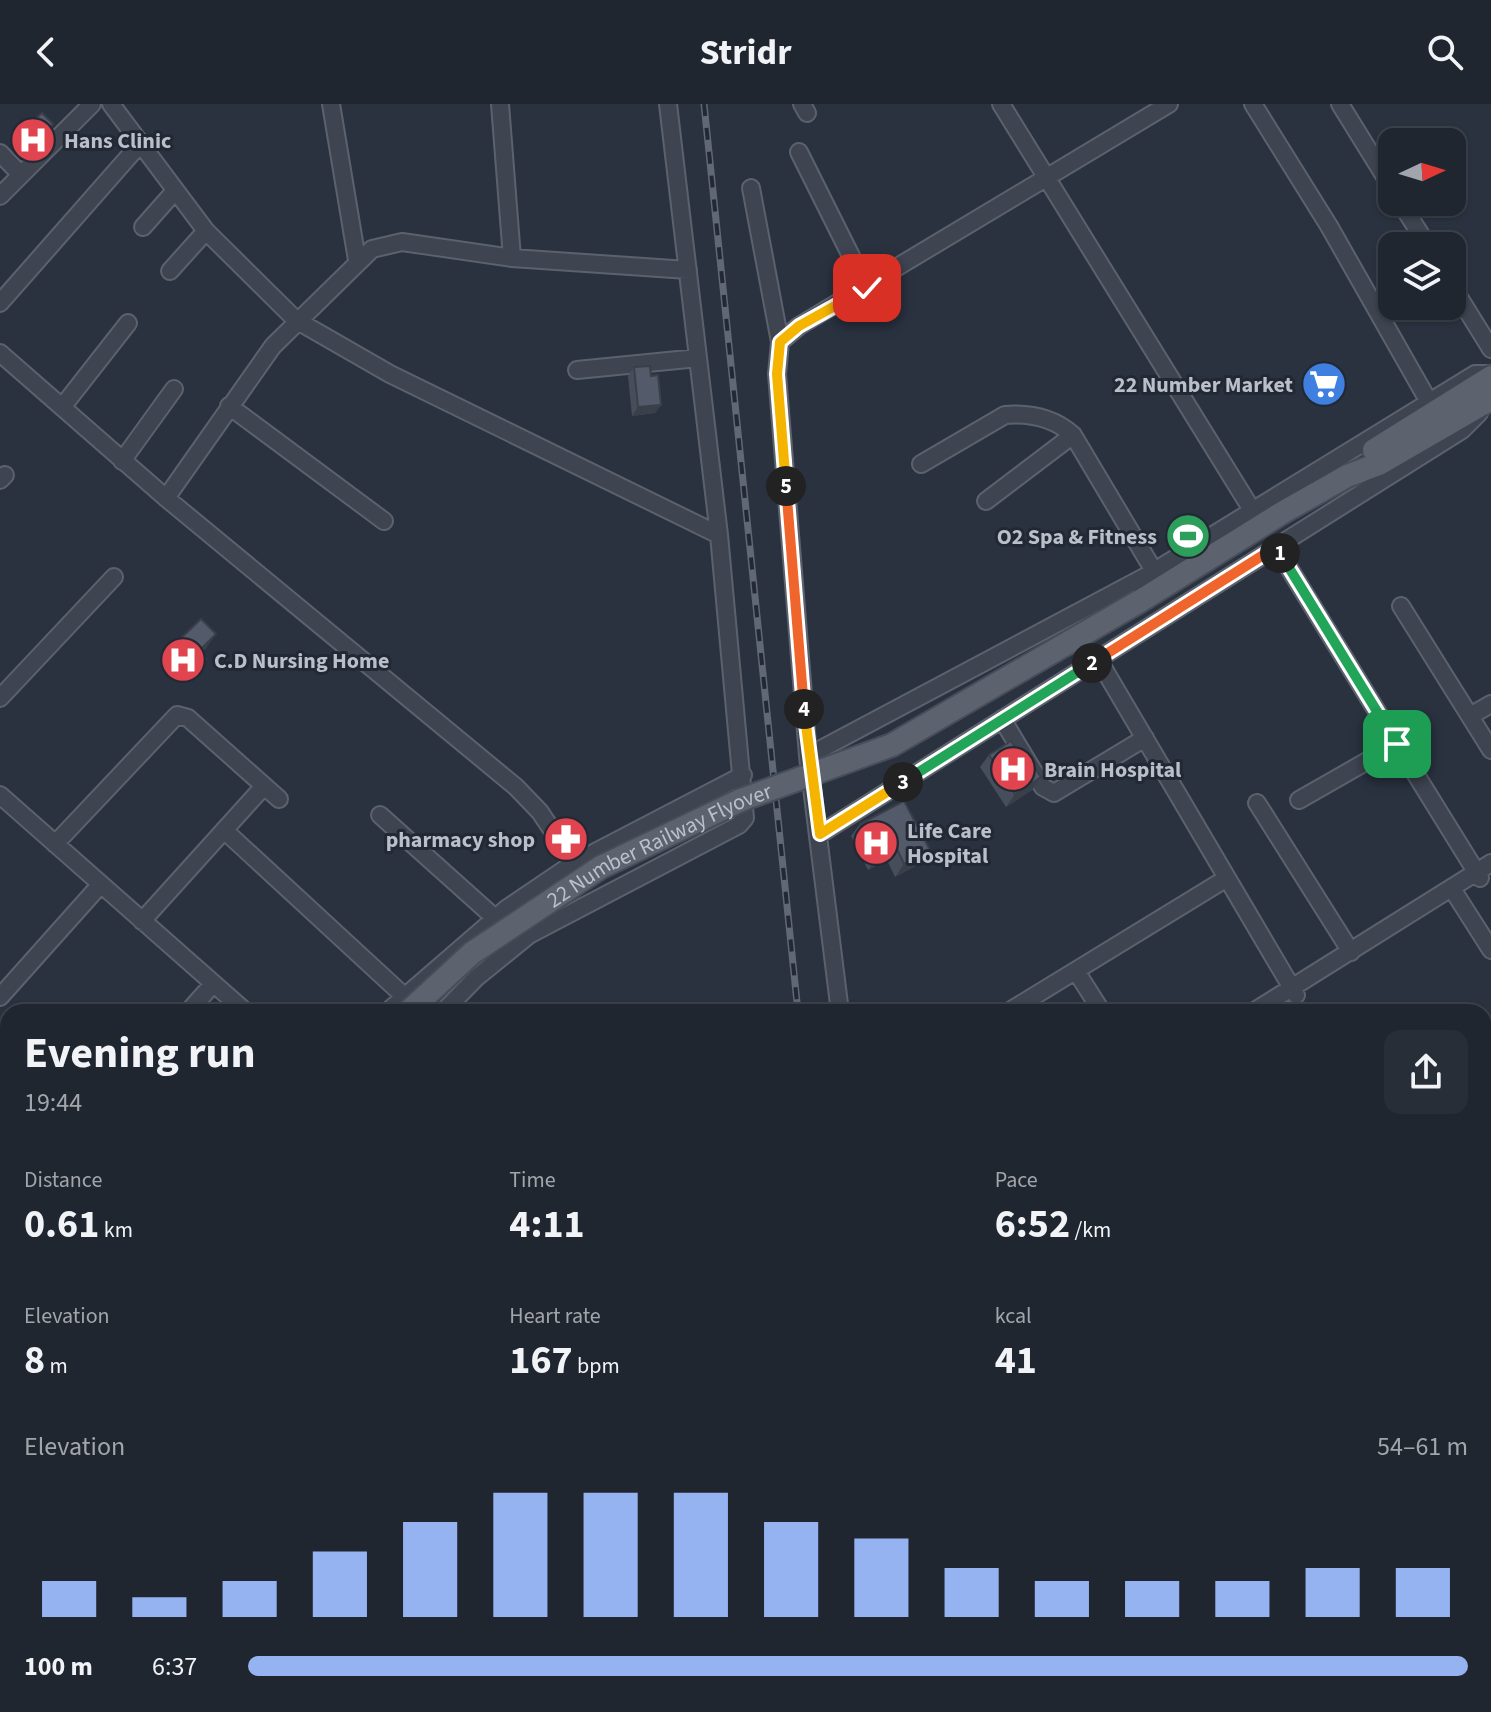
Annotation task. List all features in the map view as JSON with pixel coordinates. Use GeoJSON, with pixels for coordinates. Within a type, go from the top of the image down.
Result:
{"type":"FeatureCollection","features":[{"type":"Feature","properties":{"kind":"main road","name":"22 Number Railway Flyover"},"geometry":{"type":"LineString","coordinates":[[1347,476],[1373,450],[1491,375]]}},
{"type":"Feature","properties":{"kind":"main road","name":"22 Number Railway Flyover"},"geometry":{"type":"LineString","coordinates":[[406,1004],[472,953],[601,867],[741,800],[892,745],[1347,476],[1379,464],[1491,400]]}},
{"type":"Feature","properties":{"kind":"street"},"geometry":{"type":"LineString","coordinates":[[0,196],[92,104]]}},
{"type":"Feature","properties":{"kind":"street"},"geometry":{"type":"LineString","coordinates":[[111,104],[206,231],[296,320],[390,374],[719,535]]}},
{"type":"Feature","properties":{"kind":"street"},"geometry":{"type":"LineString","coordinates":[[331,104],[357,260]]}},
{"type":"Feature","properties":{"kind":"street"},"geometry":{"type":"LineString","coordinates":[[500,104],[512,258]]}},
{"type":"Feature","properties":{"kind":"street"},"geometry":{"type":"LineString","coordinates":[[451,1004],[476,978],[529,935],[739,825],[747,809],[719,535],[668,104]]}},
{"type":"Feature","properties":{"kind":"street"},"geometry":{"type":"LineString","coordinates":[[1001,104],[1252,510]]}},
{"type":"Feature","properties":{"kind":"street"},"geometry":{"type":"LineString","coordinates":[[780,342],[799,326],[867,288],[1168,104]]}},
{"type":"Feature","properties":{"kind":"street"},"geometry":{"type":"LineString","coordinates":[[1253,104],[1329,226],[1429,402]]}},
{"type":"Feature","properties":{"kind":"street"},"geometry":{"type":"LineString","coordinates":[[1340,104],[1378,165]]}},
{"type":"Feature","properties":{"kind":"street"},"geometry":{"type":"LineString","coordinates":[[0,303],[139,145]]}},
{"type":"Feature","properties":{"kind":"street"},"geometry":{"type":"LineString","coordinates":[[799,152],[867,288]]}},
{"type":"Feature","properties":{"kind":"street"},"geometry":{"type":"LineString","coordinates":[[0,153],[21,175]]}},
{"type":"Feature","properties":{"kind":"street"},"geometry":{"type":"LineString","coordinates":[[751,188],[780,342],[777,374],[808,756],[839,1004]]}},
{"type":"Feature","properties":{"kind":"street"},"geometry":{"type":"LineString","coordinates":[[143,227],[174,192]]}},
{"type":"Feature","properties":{"kind":"street"},"geometry":{"type":"LineString","coordinates":[[170,271],[206,231]]}},
{"type":"Feature","properties":{"kind":"street"},"geometry":{"type":"LineString","coordinates":[[166,498],[229,406],[296,320],[372,249],[402,242],[512,258],[688,270]]}},
{"type":"Feature","properties":{"kind":"street"},"geometry":{"type":"LineString","coordinates":[[1466,309],[1491,349]]}},
{"type":"Feature","properties":{"kind":"street"},"geometry":{"type":"LineString","coordinates":[[63,406],[128,323]]}},
{"type":"Feature","properties":{"kind":"street"},"geometry":{"type":"LineString","coordinates":[[0,353],[122,461],[516,787],[540,812],[574,863]]}},
{"type":"Feature","properties":{"kind":"street"},"geometry":{"type":"LineString","coordinates":[[577,370],[698,358]]}},
{"type":"Feature","properties":{"kind":"street"},"geometry":{"type":"LineString","coordinates":[[808,756],[1154,571],[1475,374],[1491,375]]}},
{"type":"Feature","properties":{"kind":"street"},"geometry":{"type":"LineString","coordinates":[[122,461],[174,389]]}},
{"type":"Feature","properties":{"kind":"street"},"geometry":{"type":"LineString","coordinates":[[820,834],[1462,430],[1491,400]]}},
{"type":"Feature","properties":{"kind":"street"},"geometry":{"type":"LineString","coordinates":[[229,406],[384,521]]}},
{"type":"Feature","properties":{"kind":"street"},"geometry":{"type":"LineString","coordinates":[[921,464],[1005,415],[1046,419],[1061,424],[1073,435],[1154,571]]}},
{"type":"Feature","properties":{"kind":"street"},"geometry":{"type":"LineString","coordinates":[[986,501],[1073,435]]}},
{"type":"Feature","properties":{"kind":"street"},"geometry":{"type":"LineString","coordinates":[[1276,547],[1397,744],[1485,872]]}},
{"type":"Feature","properties":{"kind":"street"},"geometry":{"type":"LineString","coordinates":[[0,698],[114,577]]}},
{"type":"Feature","properties":{"kind":"street"},"geometry":{"type":"LineString","coordinates":[[1401,606],[1491,750]]}},
{"type":"Feature","properties":{"kind":"street"},"geometry":{"type":"LineString","coordinates":[[1098,659],[1294,992]]}},
{"type":"Feature","properties":{"kind":"street"},"geometry":{"type":"LineString","coordinates":[[1470,716],[1491,704]]}},
{"type":"Feature","properties":{"kind":"street"},"geometry":{"type":"LineString","coordinates":[[55,844],[177,715],[188,718],[279,799]]}},
{"type":"Feature","properties":{"kind":"street"},"geometry":{"type":"LineString","coordinates":[[1002,719],[1043,787],[1054,793],[1145,738]]}},
{"type":"Feature","properties":{"kind":"street"},"geometry":{"type":"LineString","coordinates":[[1299,800],[1397,744]]}},
{"type":"Feature","properties":{"kind":"street"},"geometry":{"type":"LineString","coordinates":[[224,830],[406,1004],[495,918],[574,863],[743,775]]}},
{"type":"Feature","properties":{"kind":"street"},"geometry":{"type":"LineString","coordinates":[[142,921],[264,786]]}},
{"type":"Feature","properties":{"kind":"street"},"geometry":{"type":"LineString","coordinates":[[0,795],[237,1004]]}},
{"type":"Feature","properties":{"kind":"street"},"geometry":{"type":"LineString","coordinates":[[1257,803],[1351,952]]}},
{"type":"Feature","properties":{"kind":"street"},"geometry":{"type":"LineString","coordinates":[[380,815],[495,918]]}},
{"type":"Feature","properties":{"kind":"street"},"geometry":{"type":"LineString","coordinates":[[1270,1004],[1456,895],[1485,872]]}},
{"type":"Feature","properties":{"kind":"street"},"geometry":{"type":"LineString","coordinates":[[1279,1004],[1351,952],[1485,872]]}},
{"type":"Feature","properties":{"kind":"street"},"geometry":{"type":"LineString","coordinates":[[1021,1004],[1227,878]]}},
{"type":"Feature","properties":{"kind":"street"},"geometry":{"type":"LineString","coordinates":[[0,997],[101,884]]}},
{"type":"Feature","properties":{"kind":"street"},"geometry":{"type":"LineString","coordinates":[[1456,895],[1491,950]]}},
{"type":"Feature","properties":{"kind":"street"},"geometry":{"type":"LineString","coordinates":[[1076,971],[1097,1004]]}},
{"type":"Feature","properties":{"kind":"street"},"geometry":{"type":"LineString","coordinates":[[195,1004],[213,984]]}},
{"type":"Feature","properties":{"kind":"building"},"geometry":{"type":"Polygon","coordinates":[[[42,113],[53,124],[35,143],[23,130],[42,113]]]}},
{"type":"Feature","properties":{"kind":"building"},"geometry":{"type":"Polygon","coordinates":[[[650,366],[651,376],[658,375],[661,405],[638,407],[634,367],[650,366]]]}},
{"type":"Feature","properties":{"kind":"building"},"geometry":{"type":"Polygon","coordinates":[[[201,619],[216,634],[198,652],[206,659],[194,669],[172,647],[201,619]]]}},
{"type":"Feature","properties":{"kind":"building"},"geometry":{"type":"Polygon","coordinates":[[[1011,741],[1028,767],[1032,764],[1041,777],[1015,794],[989,755],[1011,741]]]}},
{"type":"Feature","properties":{"kind":"building"},"geometry":{"type":"Polygon","coordinates":[[[904,801],[930,850],[904,864],[896,847],[877,857],[860,824],[904,801]]]}},
{"type":"Feature","properties":{"kind":"railway"},"geometry":{"type":"LineString","coordinates":[[704,104],[797,1004]]}},
{"type":"Feature","properties":{"kind":"place","name":"Hans Clinic"},"geometry":{"type":"Point","coordinates":[33,140]}},
{"type":"Feature","properties":{"kind":"place","name":"22 Number Market"},"geometry":{"type":"Point","coordinates":[1324,384]}},
{"type":"Feature","properties":{"kind":"place","name":"O2 Spa & Fitness"},"geometry":{"type":"Point","coordinates":[1188,536]}},
{"type":"Feature","properties":{"kind":"place","name":"C.D Nursing Home"},"geometry":{"type":"Point","coordinates":[183,660]}},
{"type":"Feature","properties":{"kind":"place","name":"Brain Hospital"},"geometry":{"type":"Point","coordinates":[1013,769]}},
{"type":"Feature","properties":{"kind":"place","name":"pharmacy shop"},"geometry":{"type":"Point","coordinates":[566,839]}},
{"type":"Feature","properties":{"kind":"place","name":"Life Care Hospital"},"geometry":{"type":"Point","coordinates":[876,843]}},
{"type":"Feature","properties":{"kind":"route"},"geometry":{"type":"LineString","coordinates":[[867,288],[799,326],[780,342],[777,374],[808,756],[820,834],[1276,547],[1397,744]]}}]}
